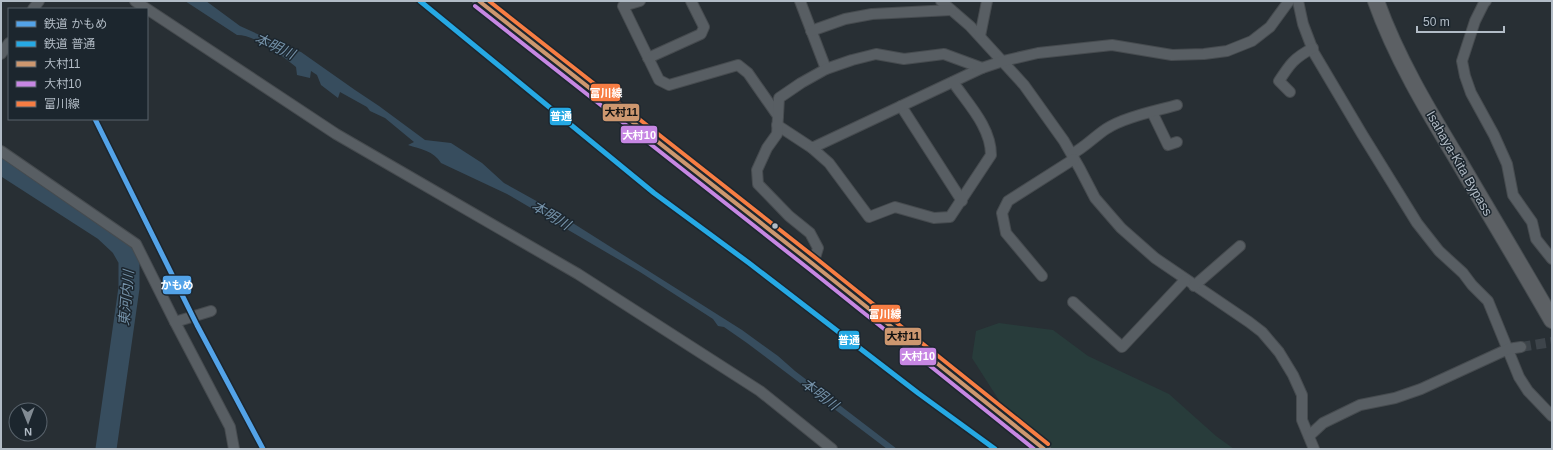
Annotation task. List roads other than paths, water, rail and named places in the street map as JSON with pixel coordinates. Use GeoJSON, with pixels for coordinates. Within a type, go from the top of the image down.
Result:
{"type":"FeatureCollection","features":[{"type":"Feature","properties":{"kind":"highway","name":"Isahaya-Kita Bypass"},"geometry":{"type":"LineString","coordinates":[[1376,1],[1380,15],[1424,102],[1552,320]]}},
{"type":"Feature","properties":{"kind":"street"},"geometry":{"type":"LineString","coordinates":[[135,1],[146,8]]}},
{"type":"Feature","properties":{"kind":"street"},"geometry":{"type":"LineString","coordinates":[[479,1],[813,264],[1044,449]]}},
{"type":"Feature","properties":{"kind":"street"},"geometry":{"type":"LineString","coordinates":[[640,1],[623,6],[659,80],[669,85],[738,65],[748,73],[778,120],[829,163],[869,217],[895,207],[934,218],[950,217],[991,156],[991,144],[986,130],[953,82]]}},
{"type":"Feature","properties":{"kind":"street"},"geometry":{"type":"LineString","coordinates":[[648,58],[701,34],[704,27],[691,1]]}},
{"type":"Feature","properties":{"kind":"street"},"geometry":{"type":"LineString","coordinates":[[800,1],[826,69]]}},
{"type":"Feature","properties":{"kind":"street"},"geometry":{"type":"LineString","coordinates":[[941,1],[980,36],[1024,85],[1073,157],[1095,198],[1121,228],[1155,258],[1262,332],[1279,352],[1294,375],[1302,395],[1302,420],[1314,449]]}},
{"type":"Feature","properties":{"kind":"street"},"geometry":{"type":"LineString","coordinates":[[980,36],[986,1]]}},
{"type":"Feature","properties":{"kind":"street"},"geometry":{"type":"LineString","coordinates":[[812,148],[982,68],[1003,61],[1038,54],[1112,45],[1172,55],[1204,54],[1227,51],[1252,41],[1270,27],[1289,1]]}},
{"type":"Feature","properties":{"kind":"street"},"geometry":{"type":"LineString","coordinates":[[1298,1],[1303,24],[1313,48],[1362,134],[1417,223],[1439,250],[1463,273],[1472,285],[1488,301],[1519,377],[1525,386],[1552,416]]}},
{"type":"Feature","properties":{"kind":"street"},"geometry":{"type":"LineString","coordinates":[[1484,2],[1475,21],[1462,61],[1465,76],[1475,100],[1494,135],[1507,164],[1513,195],[1532,222],[1536,239],[1552,259]]}},
{"type":"Feature","properties":{"kind":"street"},"geometry":{"type":"LineString","coordinates":[[148,10],[336,134],[578,274],[760,391],[832,449]]}},
{"type":"Feature","properties":{"kind":"street"},"geometry":{"type":"LineString","coordinates":[[811,31],[845,19],[872,14],[952,10]]}},
{"type":"Feature","properties":{"kind":"street"},"geometry":{"type":"LineString","coordinates":[[1,54],[8,44]]}},
{"type":"Feature","properties":{"kind":"street"},"geometry":{"type":"LineString","coordinates":[[1290,92],[1279,81],[1288,67],[1298,56],[1313,48]]}},
{"type":"Feature","properties":{"kind":"street"},"geometry":{"type":"LineString","coordinates":[[813,264],[818,248],[810,233],[790,216],[758,184],[757,170],[767,148],[777,134],[779,98],[801,83],[826,69],[876,54],[904,59],[944,54],[982,68]]}},
{"type":"Feature","properties":{"kind":"street"},"geometry":{"type":"LineString","coordinates":[[1042,276],[1006,233],[1002,213],[1008,201],[1073,157],[1107,128],[1177,104]]}},
{"type":"Feature","properties":{"kind":"street"},"geometry":{"type":"LineString","coordinates":[[901,106],[962,201]]}},
{"type":"Feature","properties":{"kind":"street"},"geometry":{"type":"LineString","coordinates":[[1152,112],[1168,145],[1177,142]]}},
{"type":"Feature","properties":{"kind":"street"},"geometry":{"type":"LineString","coordinates":[[1,151],[136,244],[230,427],[234,449]]}},
{"type":"Feature","properties":{"kind":"street"},"geometry":{"type":"LineString","coordinates":[[1194,286],[1240,246]]}},
{"type":"Feature","properties":{"kind":"street"},"geometry":{"type":"LineString","coordinates":[[1073,302],[1122,347],[1185,280]]}},
{"type":"Feature","properties":{"kind":"street"},"geometry":{"type":"LineString","coordinates":[[175,322],[211,311]]}},
{"type":"Feature","properties":{"kind":"street"},"geometry":{"type":"LineString","coordinates":[[1309,436],[1323,423],[1360,405],[1395,398],[1508,349],[1521,347]]}},
{"type":"Feature","properties":{"kind":"water","name":"本明川"},"geometry":{"type":"Polygon","coordinates":[[[185,1],[206,1],[240,26],[301,52],[425,140],[451,143],[482,163],[504,183],[549,208],[742,330],[778,356],[795,371],[897,449],[887,449],[747,343],[724,327],[718,326],[713,319],[640,272],[507,194],[441,163],[431,153],[408,145],[414,142],[385,118],[370,111],[367,107],[340,92],[338,98],[321,85],[317,75],[311,71],[310,78],[297,75],[296,67],[276,52],[252,38],[237,35],[185,1]]]}},
{"type":"Feature","properties":{"kind":"waterway","name":"東河内川"},"geometry":{"type":"LineString","coordinates":[[1,164],[105,231],[121,246],[129,260],[129,288],[106,449]]}},
{"type":"Feature","properties":{"kind":"tunnel"},"geometry":{"type":"LineString","coordinates":[[1521,347],[1552,342]]}},
{"type":"Feature","properties":{"kind":"rail line","name":"普通"},"geometry":{"type":"LineString","coordinates":[[420,1],[654,193],[749,263],[918,393],[995,449]]}},
{"type":"Feature","properties":{"kind":"rail line","name":"かもめ"},"geometry":{"type":"LineString","coordinates":[[95,120],[197,325],[263,449]]}}]}
